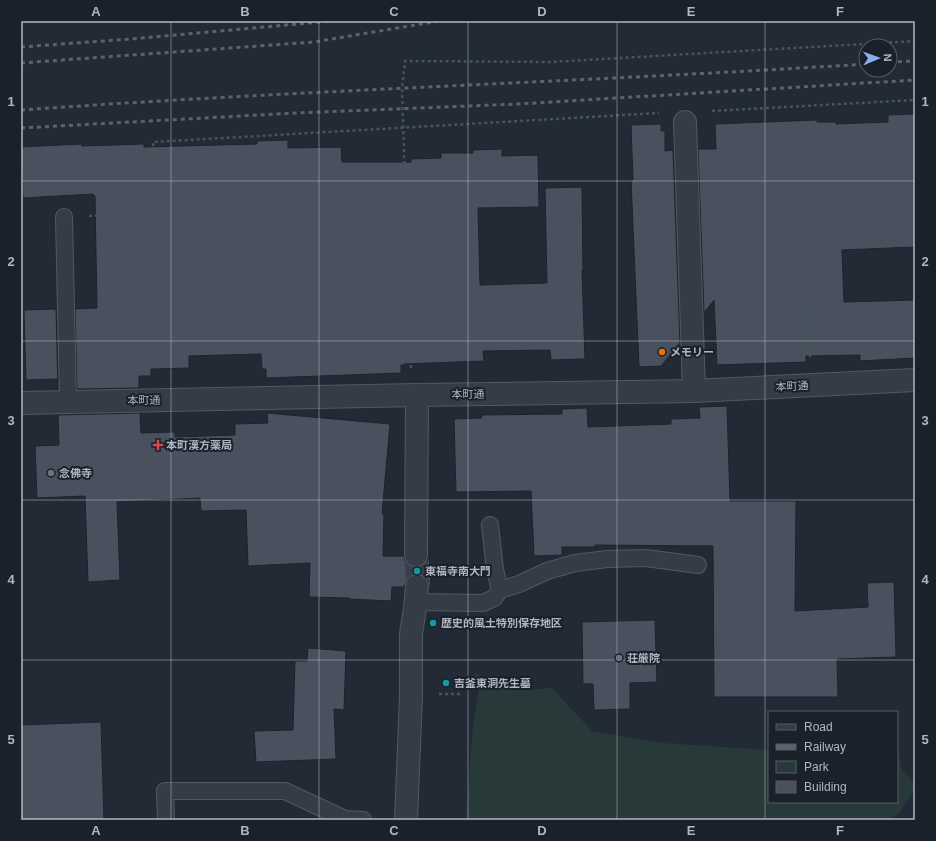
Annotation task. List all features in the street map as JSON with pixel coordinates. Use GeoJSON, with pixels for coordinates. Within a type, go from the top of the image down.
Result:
{"type":"FeatureCollection","features":[{"type":"Feature","properties":{"kind":"street"},"geometry":{"type":"LineString","coordinates":[[685,122],[694,391]]}},
{"type":"Feature","properties":{"kind":"street","name":"本町通"},"geometry":{"type":"LineString","coordinates":[[21,403],[694,391],[915,380]]}},
{"type":"Feature","properties":{"kind":"street"},"geometry":{"type":"LineString","coordinates":[[416,555],[417,395]]}},
{"type":"Feature","properties":{"kind":"street"},"geometry":{"type":"LineString","coordinates":[[403,820],[411,696],[411,634],[416,594]]}},
{"type":"Feature","properties":{"kind":"lane"},"geometry":{"type":"LineString","coordinates":[[64,218],[68,402]]}},
{"type":"Feature","properties":{"kind":"lane"},"geometry":{"type":"LineString","coordinates":[[490,525],[495,570],[500,590]]}},
{"type":"Feature","properties":{"kind":"lane"},"geometry":{"type":"LineString","coordinates":[[416,594],[483,603],[494,598],[500,590],[519,584],[547,571],[575,563],[608,559],[646,558],[698,565]]}},
{"type":"Feature","properties":{"kind":"lane"},"geometry":{"type":"LineString","coordinates":[[166,820],[165,792],[285,791],[345,819],[363,820]]}},
{"type":"Feature","properties":{"kind":"path"},"geometry":{"type":"LineString","coordinates":[[417,395],[411,384],[402,89],[405,61],[551,62],[915,41]]}},
{"type":"Feature","properties":{"kind":"path"},"geometry":{"type":"LineString","coordinates":[[711,111],[915,100]]}},
{"type":"Feature","properties":{"kind":"path"},"geometry":{"type":"LineString","coordinates":[[64,218],[156,211],[154,142],[404,129],[664,113]]}},
{"type":"Feature","properties":{"kind":"path"},"geometry":{"type":"LineString","coordinates":[[810,385],[809,300],[800,293],[796,181],[890,176],[890,166],[915,164]]}},
{"type":"Feature","properties":{"kind":"green space"},"geometry":{"type":"Polygon","coordinates":[[[474,673],[521,690],[552,688],[592,731],[662,743],[768,750],[768,803],[898,803],[898,754],[902,770],[915,783],[915,790],[897,815],[889,820],[466,820],[473,724],[479,688],[474,673]]]}},
{"type":"Feature","properties":{"kind":"building"},"geometry":{"type":"Polygon","coordinates":[[[915,114],[915,247],[842,250],[844,302],[915,300],[915,358],[860,361],[860,355],[806,356],[806,362],[717,365],[714,300],[704,313],[698,149],[716,149],[715,124],[817,120],[817,122],[836,122],[836,124],[888,122],[888,115],[915,114]]]}},
{"type":"Feature","properties":{"kind":"building"},"geometry":{"type":"Polygon","coordinates":[[[661,124],[661,131],[665,131],[665,151],[673,150],[680,343],[661,366],[639,367],[631,180],[633,180],[631,125],[661,124]]]}},
{"type":"Feature","properties":{"kind":"building"},"geometry":{"type":"Polygon","coordinates":[[[288,140],[288,148],[341,147],[342,162],[411,162],[411,159],[441,158],[441,153],[473,153],[473,150],[502,149],[502,156],[538,155],[539,207],[478,208],[480,285],[547,283],[545,188],[582,187],[582,271],[585,359],[551,360],[550,350],[483,351],[484,361],[404,364],[401,365],[401,373],[266,378],[266,369],[262,369],[261,354],[189,356],[189,368],[151,369],[151,376],[139,376],[139,388],[77,389],[75,309],[97,308],[95,196],[93,194],[23,198],[21,147],[82,144],[82,146],[144,144],[144,147],[257,144],[257,141],[288,140]]]}},
{"type":"Feature","properties":{"kind":"building"},"geometry":{"type":"Polygon","coordinates":[[[56,309],[58,390],[57,379],[26,380],[24,310],[56,309]]]}},
{"type":"Feature","properties":{"kind":"building"},"geometry":{"type":"Polygon","coordinates":[[[727,406],[730,501],[796,501],[795,611],[868,607],[867,583],[894,582],[896,657],[837,659],[838,697],[714,697],[713,546],[595,545],[595,547],[562,547],[562,555],[534,556],[531,491],[456,492],[454,419],[482,418],[481,415],[562,414],[562,409],[587,408],[588,427],[671,424],[671,419],[700,418],[699,407],[727,406]]]}},
{"type":"Feature","properties":{"kind":"building"},"geometry":{"type":"Polygon","coordinates":[[[140,413],[141,433],[175,432],[175,437],[235,435],[235,424],[268,423],[267,413],[390,424],[382,514],[384,514],[383,556],[404,556],[405,561],[409,566],[416,567],[422,566],[427,562],[429,555],[431,586],[429,586],[428,580],[424,576],[418,574],[411,575],[407,579],[404,587],[392,587],[391,601],[309,597],[310,563],[248,566],[246,510],[201,511],[200,498],[117,502],[120,580],[88,582],[85,496],[37,498],[35,446],[59,445],[58,415],[140,413]]]}},
{"type":"Feature","properties":{"kind":"building"},"geometry":{"type":"Polygon","coordinates":[[[655,620],[657,682],[630,683],[630,709],[594,710],[593,684],[583,684],[582,622],[655,620]]]}},
{"type":"Feature","properties":{"kind":"building"},"geometry":{"type":"Polygon","coordinates":[[[308,648],[346,651],[344,710],[334,709],[336,759],[256,762],[254,731],[293,730],[295,661],[307,661],[308,648]]]}},
{"type":"Feature","properties":{"kind":"building"},"geometry":{"type":"Polygon","coordinates":[[[101,722],[104,820],[21,820],[21,725],[101,722]]]}},
{"type":"Feature","properties":{"kind":"tunnel"},"geometry":{"type":"LineString","coordinates":[[416,555],[417,586]]}},
{"type":"Feature","properties":{"kind":"railway"},"geometry":{"type":"LineString","coordinates":[[21,47],[131,39],[331,21]]}},
{"type":"Feature","properties":{"kind":"railway"},"geometry":{"type":"LineString","coordinates":[[21,63],[314,42],[439,21]]}},
{"type":"Feature","properties":{"kind":"railway"},"geometry":{"type":"LineString","coordinates":[[898,62],[915,61]]}},
{"type":"Feature","properties":{"kind":"railway"},"geometry":{"type":"LineString","coordinates":[[21,110],[232,97],[858,64]]}},
{"type":"Feature","properties":{"kind":"railway"},"geometry":{"type":"LineString","coordinates":[[21,128],[296,113],[518,104],[915,80]]}},
{"type":"Feature","properties":{"kind":"place","name":"メモリー"},"geometry":{"type":"Point","coordinates":[662,352]}},
{"type":"Feature","properties":{"kind":"place","name":"本町漢方薬局"},"geometry":{"type":"Point","coordinates":[158,445]}},
{"type":"Feature","properties":{"kind":"place","name":"念佛寺"},"geometry":{"type":"Point","coordinates":[51,473]}},
{"type":"Feature","properties":{"kind":"place","name":"東福寺南大門"},"geometry":{"type":"Point","coordinates":[417,571]}},
{"type":"Feature","properties":{"kind":"place","name":"歴史的風土特別保存地区"},"geometry":{"type":"Point","coordinates":[433,623]}},
{"type":"Feature","properties":{"kind":"place","name":"荘厳院"},"geometry":{"type":"Point","coordinates":[619,658]}},
{"type":"Feature","properties":{"kind":"place","name":"吉釜東洞先生墓"},"geometry":{"type":"Point","coordinates":[446,683]}}]}
